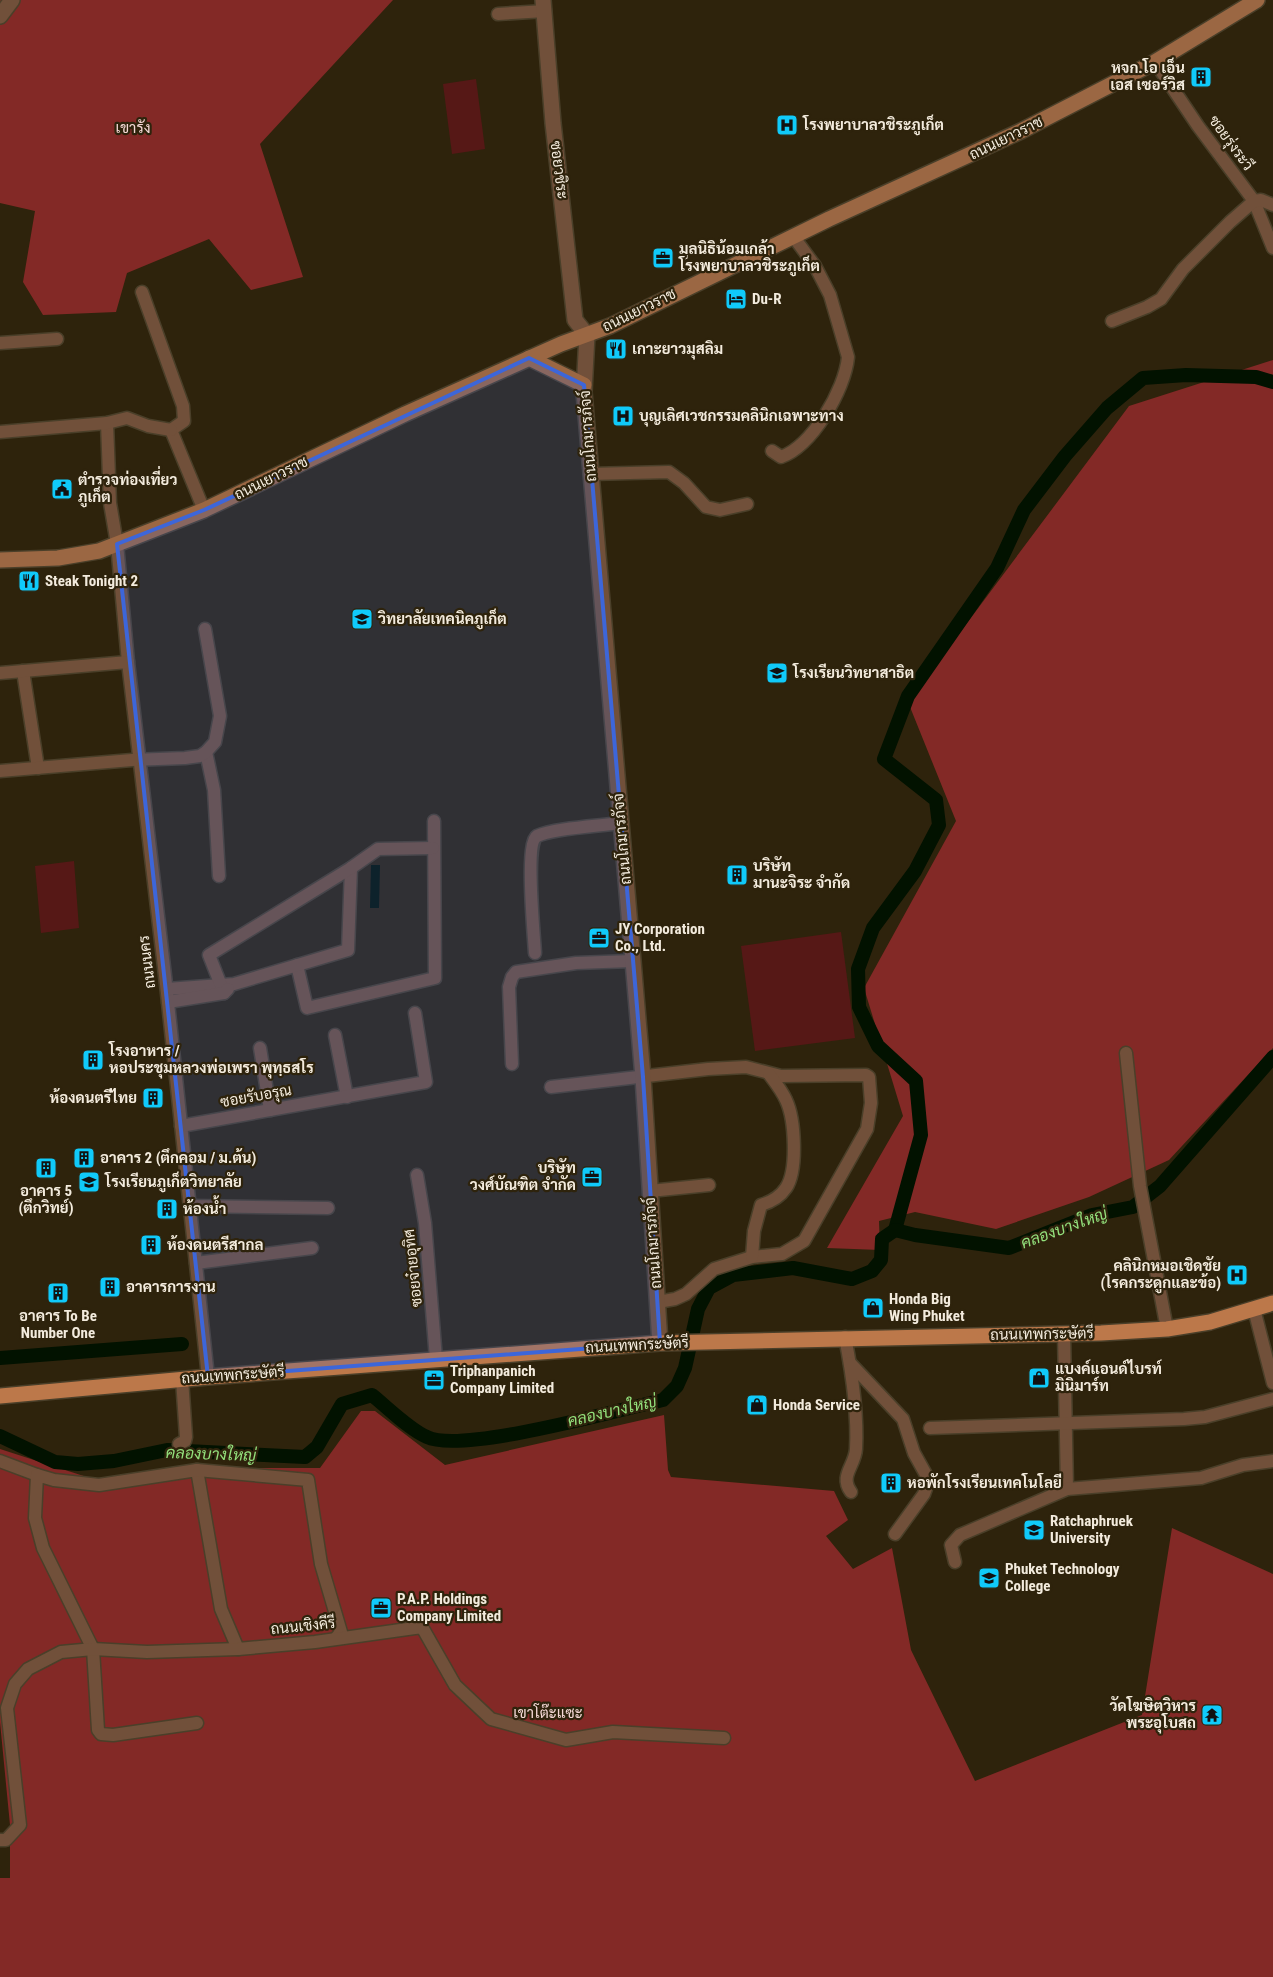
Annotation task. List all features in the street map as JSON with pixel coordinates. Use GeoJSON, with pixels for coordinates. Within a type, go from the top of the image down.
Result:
{"type":"FeatureCollection","features":[{"type":"Feature","properties":{"kind":"main road","name":"ถนนเยาวราช"},"geometry":{"type":"LineString","coordinates":[[0,560],[72,556],[117,544],[204,510],[383,424],[528,358],[586,336],[794,236],[1021,131],[1155,62],[1256,0]]}},
{"type":"Feature","properties":{"kind":"main road"},"geometry":{"type":"LineString","coordinates":[[528,358],[584,384]]}},
{"type":"Feature","properties":{"kind":"main road","name":"ถนนเทพกระษัตรี"},"geometry":{"type":"LineString","coordinates":[[0,1396],[182,1379],[660,1343],[845,1337],[1064,1334],[1167,1329],[1210,1322],[1273,1303]]}},
{"type":"Feature","properties":{"kind":"street"},"geometry":{"type":"LineString","coordinates":[[0,16],[12,0]]}},
{"type":"Feature","properties":{"kind":"street"},"geometry":{"type":"LineString","coordinates":[[498,14],[544,5]]}},
{"type":"Feature","properties":{"kind":"street","name":"ซอยวชิระ"},"geometry":{"type":"LineString","coordinates":[[544,5],[553,123],[575,320],[586,336]]}},
{"type":"Feature","properties":{"kind":"street","name":"ซอยรุ่งระวี"},"geometry":{"type":"LineString","coordinates":[[1155,62],[1198,126],[1254,201],[1273,248]]}},
{"type":"Feature","properties":{"kind":"street"},"geometry":{"type":"LineString","coordinates":[[1112,322],[1147,307],[1161,298],[1183,269],[1254,201],[1261,200],[1273,205]]}},
{"type":"Feature","properties":{"kind":"street"},"geometry":{"type":"LineString","coordinates":[[772,451],[781,457],[792,453],[819,424],[843,380],[847,367],[848,357],[830,295],[815,266],[794,236]]}},
{"type":"Feature","properties":{"kind":"street"},"geometry":{"type":"LineString","coordinates":[[0,432],[107,423],[127,418],[148,426],[171,430],[184,421],[183,406],[142,292]]}},
{"type":"Feature","properties":{"kind":"street","name":"ถนนโกมารภัจจ์"},"geometry":{"type":"LineString","coordinates":[[586,336],[584,384],[590,474],[643,1077],[660,1343]]}},
{"type":"Feature","properties":{"kind":"street"},"geometry":{"type":"LineString","coordinates":[[0,344],[57,339]]}},
{"type":"Feature","properties":{"kind":"street","name":"ถนนนคร"},"geometry":{"type":"LineString","coordinates":[[107,423],[110,503],[117,544],[128,662],[167,995],[208,1377]]}},
{"type":"Feature","properties":{"kind":"street"},"geometry":{"type":"LineString","coordinates":[[171,430],[204,510]]}},
{"type":"Feature","properties":{"kind":"street"},"geometry":{"type":"LineString","coordinates":[[590,474],[669,472],[684,483],[706,507],[720,510],[747,504]]}},
{"type":"Feature","properties":{"kind":"street"},"geometry":{"type":"LineString","coordinates":[[0,771],[185,758],[200,756],[206,752],[215,742],[220,716],[205,629]]}},
{"type":"Feature","properties":{"kind":"street"},"geometry":{"type":"LineString","coordinates":[[0,673],[128,662]]}},
{"type":"Feature","properties":{"kind":"street"},"geometry":{"type":"LineString","coordinates":[[23,671],[38,768]]}},
{"type":"Feature","properties":{"kind":"street"},"geometry":{"type":"LineString","coordinates":[[206,752],[214,790],[219,876]]}},
{"type":"Feature","properties":{"kind":"street"},"geometry":{"type":"LineString","coordinates":[[297,965],[306,1008],[420,981],[429,981],[435,978],[434,821]]}},
{"type":"Feature","properties":{"kind":"street"},"geometry":{"type":"LineString","coordinates":[[535,953],[532,842],[536,837],[548,833],[620,823]]}},
{"type":"Feature","properties":{"kind":"street"},"geometry":{"type":"LineString","coordinates":[[222,988],[209,956],[351,868],[378,849],[434,848]]}},
{"type":"Feature","properties":{"kind":"street"},"geometry":{"type":"LineString","coordinates":[[167,995],[222,988],[348,950],[351,868]]}},
{"type":"Feature","properties":{"kind":"street"},"geometry":{"type":"LineString","coordinates":[[512,1064],[509,987],[512,977],[516,972],[576,963],[632,961]]}},
{"type":"Feature","properties":{"kind":"street","name":"ซอยรับอรุณ"},"geometry":{"type":"LineString","coordinates":[[181,1126],[426,1082],[415,1013]]}},
{"type":"Feature","properties":{"kind":"street"},"geometry":{"type":"LineString","coordinates":[[335,1035],[347,1096]]}},
{"type":"Feature","properties":{"kind":"street"},"geometry":{"type":"LineString","coordinates":[[260,1048],[270,1110]]}},
{"type":"Feature","properties":{"kind":"street"},"geometry":{"type":"LineString","coordinates":[[1126,1053],[1142,1194],[1148,1217],[1167,1329]]}},
{"type":"Feature","properties":{"kind":"street"},"geometry":{"type":"LineString","coordinates":[[551,1087],[746,1067],[769,1074],[796,1076],[866,1075],[869,1077],[871,1104],[861,1143],[804,1241],[782,1254],[752,1257],[714,1269],[686,1294],[675,1299],[658,1302]]}},
{"type":"Feature","properties":{"kind":"street"},"geometry":{"type":"LineString","coordinates":[[752,1257],[754,1231],[761,1205],[774,1201],[786,1188],[791,1175],[793,1142],[790,1112],[786,1100],[769,1074]]}},
{"type":"Feature","properties":{"kind":"street","name":"ซอยจ๋ายอุทิศ"},"geometry":{"type":"LineString","coordinates":[[417,1175],[425,1223],[436,1359]]}},
{"type":"Feature","properties":{"kind":"street"},"geometry":{"type":"LineString","coordinates":[[650,1191],[708,1185]]}},
{"type":"Feature","properties":{"kind":"street"},"geometry":{"type":"LineString","coordinates":[[190,1206],[328,1208]]}},
{"type":"Feature","properties":{"kind":"street"},"geometry":{"type":"LineString","coordinates":[[196,1263],[312,1248]]}},
{"type":"Feature","properties":{"kind":"street"},"geometry":{"type":"LineString","coordinates":[[1254,1309],[1273,1383]]}},
{"type":"Feature","properties":{"kind":"street"},"geometry":{"type":"LineString","coordinates":[[1064,1334],[1067,1489]]}},
{"type":"Feature","properties":{"kind":"street"},"geometry":{"type":"LineString","coordinates":[[845,1337],[850,1363],[856,1439],[856,1452],[846,1475],[848,1488],[851,1492]]}},
{"type":"Feature","properties":{"kind":"street"},"geometry":{"type":"LineString","coordinates":[[850,1363],[903,1419],[914,1453],[929,1480],[924,1494],[895,1534]]}},
{"type":"Feature","properties":{"kind":"street"},"geometry":{"type":"LineString","coordinates":[[179,1444],[185,1441],[186,1437],[182,1379]]}},
{"type":"Feature","properties":{"kind":"street"},"geometry":{"type":"LineString","coordinates":[[930,1428],[1205,1417],[1273,1399]]}},
{"type":"Feature","properties":{"kind":"street"},"geometry":{"type":"LineString","coordinates":[[0,1461],[54,1480],[99,1484],[180,1468],[308,1480],[321,1564],[341,1632],[336,1638]]}},
{"type":"Feature","properties":{"kind":"street"},"geometry":{"type":"LineString","coordinates":[[955,1562],[951,1546],[960,1535],[1067,1489],[1201,1478],[1243,1465],[1273,1461]]}},
{"type":"Feature","properties":{"kind":"street"},"geometry":{"type":"LineString","coordinates":[[197,1470],[221,1609],[238,1648]]}},
{"type":"Feature","properties":{"kind":"street"},"geometry":{"type":"LineString","coordinates":[[37,1475],[35,1518],[43,1548],[93,1649],[98,1730],[100,1734],[118,1735],[197,1723]]}},
{"type":"Feature","properties":{"kind":"street","name":"ถนนเชิงคีรี"},"geometry":{"type":"LineString","coordinates":[[0,1840],[6,1840],[20,1825],[7,1725],[7,1708],[15,1684],[28,1669],[61,1652],[93,1649],[147,1652],[238,1648],[315,1642],[422,1627],[455,1685],[491,1719],[566,1740],[613,1732],[724,1738]]}},
{"type":"Feature","properties":{"kind":"highlighted area"},"geometry":{"type":"Polygon","coordinates":[[[529,358],[584,385],[643,1077],[660,1343],[208,1377],[117,544],[204,510],[529,358]]]}},
{"type":"Feature","properties":{"kind":"shaded area"},"geometry":{"type":"Polygon","coordinates":[[[476,79],[485,149],[452,154],[443,84],[476,79]]]}},
{"type":"Feature","properties":{"kind":"shaded area"},"geometry":{"type":"Polygon","coordinates":[[[74,861],[79,928],[41,933],[35,866],[74,861]]]}},
{"type":"Feature","properties":{"kind":"shaded area"},"geometry":{"type":"Polygon","coordinates":[[[371,865],[380,865],[379,908],[370,908],[371,865]]]}},
{"type":"Feature","properties":{"kind":"shaded area"},"geometry":{"type":"Polygon","coordinates":[[[841,932],[855,1038],[755,1051],[741,946],[841,932]]]}},
{"type":"Feature","properties":{"kind":"green space","name":"เขารัง"},"geometry":{"type":"Polygon","coordinates":[[[0,0],[393,0],[260,144],[303,277],[251,290],[209,239],[127,273],[116,312],[43,315],[23,282],[35,211],[0,203],[0,0]]]}},
{"type":"Feature","properties":{"kind":"green space"},"geometry":{"type":"Polygon","coordinates":[[[1273,360],[1273,1048],[1169,1160],[1089,1197],[996,1229],[915,1212],[879,1221],[880,1250],[827,1248],[903,1116],[864,988],[956,821],[908,702],[1129,406],[1273,360]]]}},
{"type":"Feature","properties":{"kind":"green space","name":"เขาโต๊ะแซะ"},"geometry":{"type":"Polygon","coordinates":[[[361,1411],[375,1411],[445,1465],[664,1415],[668,1470],[671,1477],[834,1491],[848,1520],[826,1536],[853,1569],[892,1548],[911,1650],[975,1781],[1142,1715],[1172,1528],[1273,1574],[1273,1977],[0,1977],[0,1878],[10,1878],[10,1825],[0,1722],[0,1449],[93,1479],[191,1468],[320,1468],[361,1411]]]}},
{"type":"Feature","properties":{"kind":"waterway"},"geometry":{"type":"LineString","coordinates":[[895,1230],[921,1135],[916,1081],[878,1046],[859,1007],[858,969],[873,928],[915,871],[939,825],[936,800],[884,759],[908,696],[997,568],[1024,510],[1065,456],[1107,408],[1143,378],[1186,375],[1256,377],[1273,382]]}},
{"type":"Feature","properties":{"kind":"waterway","name":"คลองบางใหญ่"},"geometry":{"type":"LineString","coordinates":[[0,1436],[55,1462],[78,1464],[114,1461],[167,1450],[305,1457],[317,1447],[342,1404],[372,1395],[420,1434],[445,1441],[472,1440],[541,1429],[663,1400],[677,1386],[685,1368],[698,1309],[709,1288],[733,1275],[793,1268],[852,1279],[872,1271],[881,1260],[882,1239],[895,1230],[915,1235],[1009,1248],[1092,1215],[1133,1207],[1160,1186],[1273,1057]]}},
{"type":"Feature","properties":{"kind":"waterway"},"geometry":{"type":"LineString","coordinates":[[0,1358],[182,1344]]}},
{"type":"Feature","properties":{"kind":"place","name":"หจก.โอ เอ็น เอส เซอร์วิส"},"geometry":{"type":"Point","coordinates":[1201,77]}},
{"type":"Feature","properties":{"kind":"place","name":"โรงพยาบาลวชิระภูเก็ต"},"geometry":{"type":"Point","coordinates":[787,125]}},
{"type":"Feature","properties":{"kind":"place","name":"มูลนิธิน้อมเกล้า โรงพยาบาลวชิระภูเก็ต"},"geometry":{"type":"Point","coordinates":[663,258]}},
{"type":"Feature","properties":{"kind":"place","name":"Du-R"},"geometry":{"type":"Point","coordinates":[736,299]}},
{"type":"Feature","properties":{"kind":"place","name":"เกาะยาวมุสลิม"},"geometry":{"type":"Point","coordinates":[616,349]}},
{"type":"Feature","properties":{"kind":"place","name":"บุญเลิศเวชกรรมคลินิกเฉพาะทาง"},"geometry":{"type":"Point","coordinates":[623,416]}},
{"type":"Feature","properties":{"kind":"place","name":"ตำรวจท่องเที่ยว ภูเก็ต"},"geometry":{"type":"Point","coordinates":[62,489]}},
{"type":"Feature","properties":{"kind":"place","name":"Steak Tonight 2"},"geometry":{"type":"Point","coordinates":[29,581]}},
{"type":"Feature","properties":{"kind":"place","name":"วิทยาลัยเทคนิคภูเก็ต"},"geometry":{"type":"Point","coordinates":[362,619]}},
{"type":"Feature","properties":{"kind":"place","name":"โรงเรียนวิทยาสาธิต"},"geometry":{"type":"Point","coordinates":[777,673]}},
{"type":"Feature","properties":{"kind":"place","name":"บริษัท มานะจิระ จำกัด"},"geometry":{"type":"Point","coordinates":[737,875]}},
{"type":"Feature","properties":{"kind":"place","name":"JY Corporation Co., Ltd."},"geometry":{"type":"Point","coordinates":[599,938]}},
{"type":"Feature","properties":{"kind":"place","name":"โรงอาหาร / หอประชุมหลวงพ่อเพรา พุทฺธสโร"},"geometry":{"type":"Point","coordinates":[93,1060]}},
{"type":"Feature","properties":{"kind":"place","name":"ห้องดนตรีไทย"},"geometry":{"type":"Point","coordinates":[153,1098]}},
{"type":"Feature","properties":{"kind":"place","name":"อาคาร 2 (ตึกคอม / ม.ต้น)"},"geometry":{"type":"Point","coordinates":[84,1158]}},
{"type":"Feature","properties":{"kind":"place","name":"อาคาร 5 (ตึกวิทย์)"},"geometry":{"type":"Point","coordinates":[46,1168]}},
{"type":"Feature","properties":{"kind":"place","name":"บริษัท วงศ์บัณฑิต จำกัด"},"geometry":{"type":"Point","coordinates":[592,1177]}},
{"type":"Feature","properties":{"kind":"place","name":"โรงเรียนภูเก็ตวิทยาลัย"},"geometry":{"type":"Point","coordinates":[89,1182]}},
{"type":"Feature","properties":{"kind":"place","name":"ห้องน้ำ"},"geometry":{"type":"Point","coordinates":[167,1209]}},
{"type":"Feature","properties":{"kind":"place","name":"ห้องดนตรีสากล"},"geometry":{"type":"Point","coordinates":[151,1245]}},
{"type":"Feature","properties":{"kind":"place","name":"คลินิกหมอเชิดชัย (โรคกระดูกและข้อ)"},"geometry":{"type":"Point","coordinates":[1237,1275]}},
{"type":"Feature","properties":{"kind":"place","name":"อาคารการงาน"},"geometry":{"type":"Point","coordinates":[110,1287]}},
{"type":"Feature","properties":{"kind":"place","name":"อาคาร To Be Number One"},"geometry":{"type":"Point","coordinates":[58,1293]}},
{"type":"Feature","properties":{"kind":"place","name":"Honda Big Wing Phuket"},"geometry":{"type":"Point","coordinates":[873,1308]}},
{"type":"Feature","properties":{"kind":"place","name":"แบงค์แอนด์ไบรท์ มินิมาร์ท"},"geometry":{"type":"Point","coordinates":[1039,1378]}},
{"type":"Feature","properties":{"kind":"place","name":"Triphanpanich Company Limited"},"geometry":{"type":"Point","coordinates":[434,1380]}},
{"type":"Feature","properties":{"kind":"place","name":"Honda Service"},"geometry":{"type":"Point","coordinates":[757,1405]}},
{"type":"Feature","properties":{"kind":"place","name":"หอพักโรงเรียนเทคโนโลยี"},"geometry":{"type":"Point","coordinates":[891,1483]}},
{"type":"Feature","properties":{"kind":"place","name":"Ratchaphruek University"},"geometry":{"type":"Point","coordinates":[1034,1530]}},
{"type":"Feature","properties":{"kind":"place","name":"Phuket Technology College"},"geometry":{"type":"Point","coordinates":[989,1578]}},
{"type":"Feature","properties":{"kind":"place","name":"P.A.P. Holdings Company Limited"},"geometry":{"type":"Point","coordinates":[381,1608]}},
{"type":"Feature","properties":{"kind":"place","name":"วัดโฆษิตวิหาร พระอุโบสถ"},"geometry":{"type":"Point","coordinates":[1212,1715]}}]}
